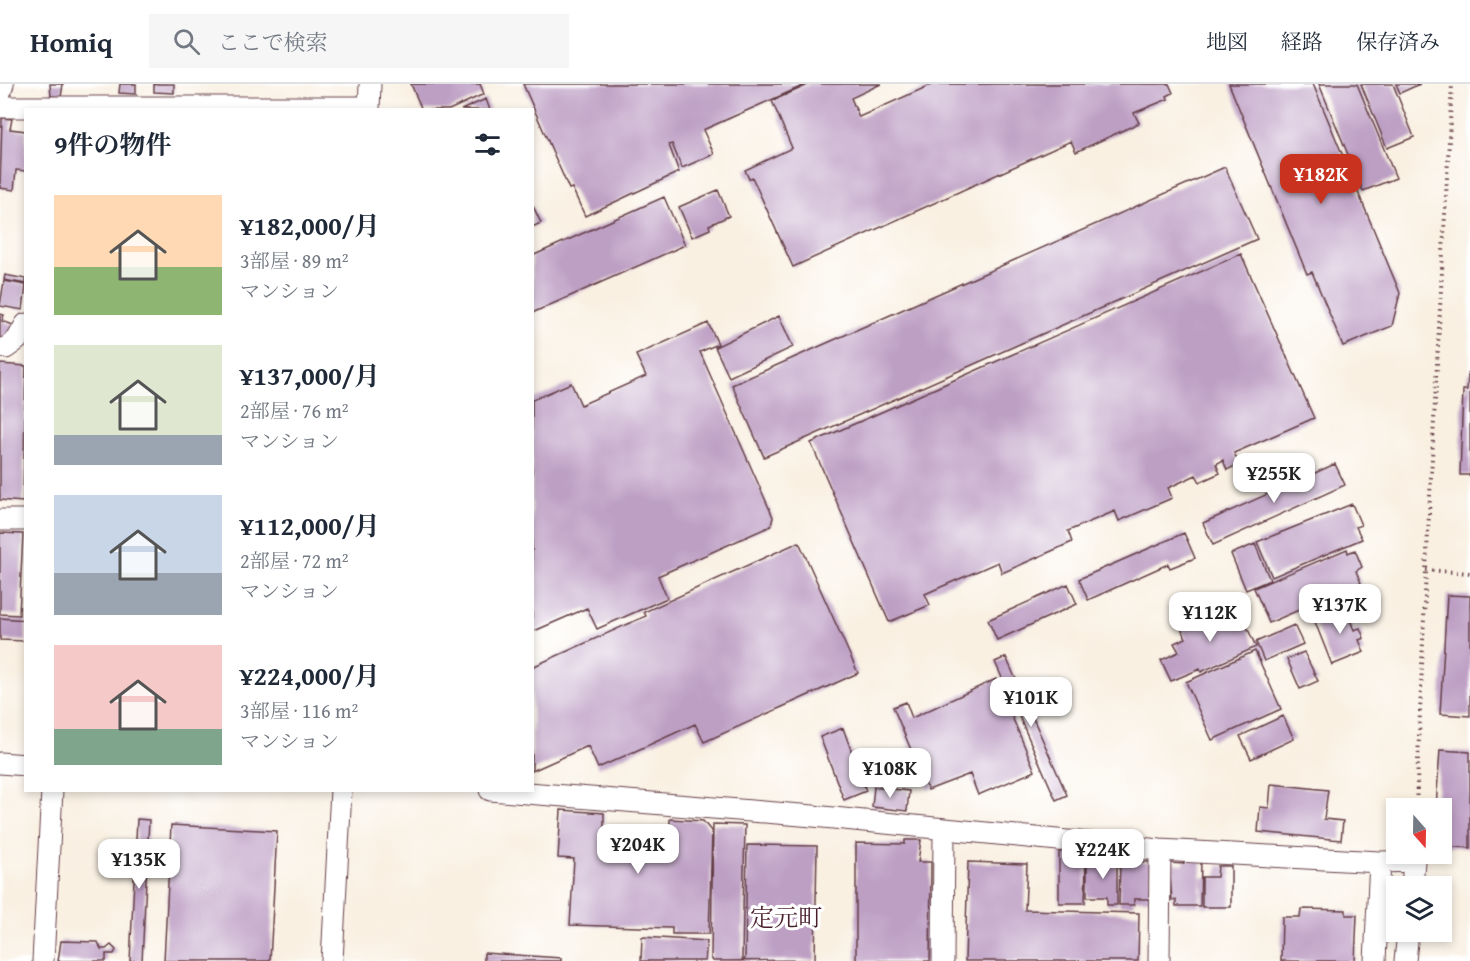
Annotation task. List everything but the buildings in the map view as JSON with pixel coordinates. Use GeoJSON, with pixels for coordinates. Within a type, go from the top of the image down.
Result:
{"type":"FeatureCollection","features":[{"type":"Feature","properties":{"kind":"street"},"geometry":{"type":"LineString","coordinates":[[0,93],[3,84]]}},
{"type":"Feature","properties":{"kind":"street"},"geometry":{"type":"LineString","coordinates":[[0,106],[369,108],[370,84]]}},
{"type":"Feature","properties":{"kind":"street"},"geometry":{"type":"LineString","coordinates":[[6,348],[17,340],[24,328]]}},
{"type":"Feature","properties":{"kind":"street"},"geometry":{"type":"LineString","coordinates":[[0,520],[24,520]]}},
{"type":"Feature","properties":{"kind":"street"},"geometry":{"type":"LineString","coordinates":[[0,763],[24,765]]}},
{"type":"Feature","properties":{"kind":"street"},"geometry":{"type":"LineString","coordinates":[[43,961],[52,792]]}},
{"type":"Feature","properties":{"kind":"street"},"geometry":{"type":"LineString","coordinates":[[332,961],[341,792]]}},
{"type":"Feature","properties":{"kind":"street"},"geometry":{"type":"LineString","coordinates":[[515,792],[813,816],[944,831],[1161,850],[1380,862],[1414,861],[1413,876]]}},
{"type":"Feature","properties":{"kind":"street"},"geometry":{"type":"LineString","coordinates":[[943,961],[944,831]]}},
{"type":"Feature","properties":{"kind":"street"},"geometry":{"type":"LineString","coordinates":[[1159,961],[1161,850]]}},
{"type":"Feature","properties":{"kind":"street"},"geometry":{"type":"LineString","coordinates":[[1375,961],[1380,862]]}},
{"type":"Feature","properties":{"kind":"street"},"geometry":{"type":"LineString","coordinates":[[1405,961],[1407,942]]}},
{"type":"Feature","properties":{"kind":"path"},"geometry":{"type":"LineString","coordinates":[[1416,798],[1452,84]]}},
{"type":"Feature","properties":{"kind":"path"},"geometry":{"type":"LineString","coordinates":[[1426,570],[1470,573]]}},
{"type":"Feature","properties":{"kind":"district","name":"定元町"},"geometry":{"type":"Point","coordinates":[786,918]}}]}
